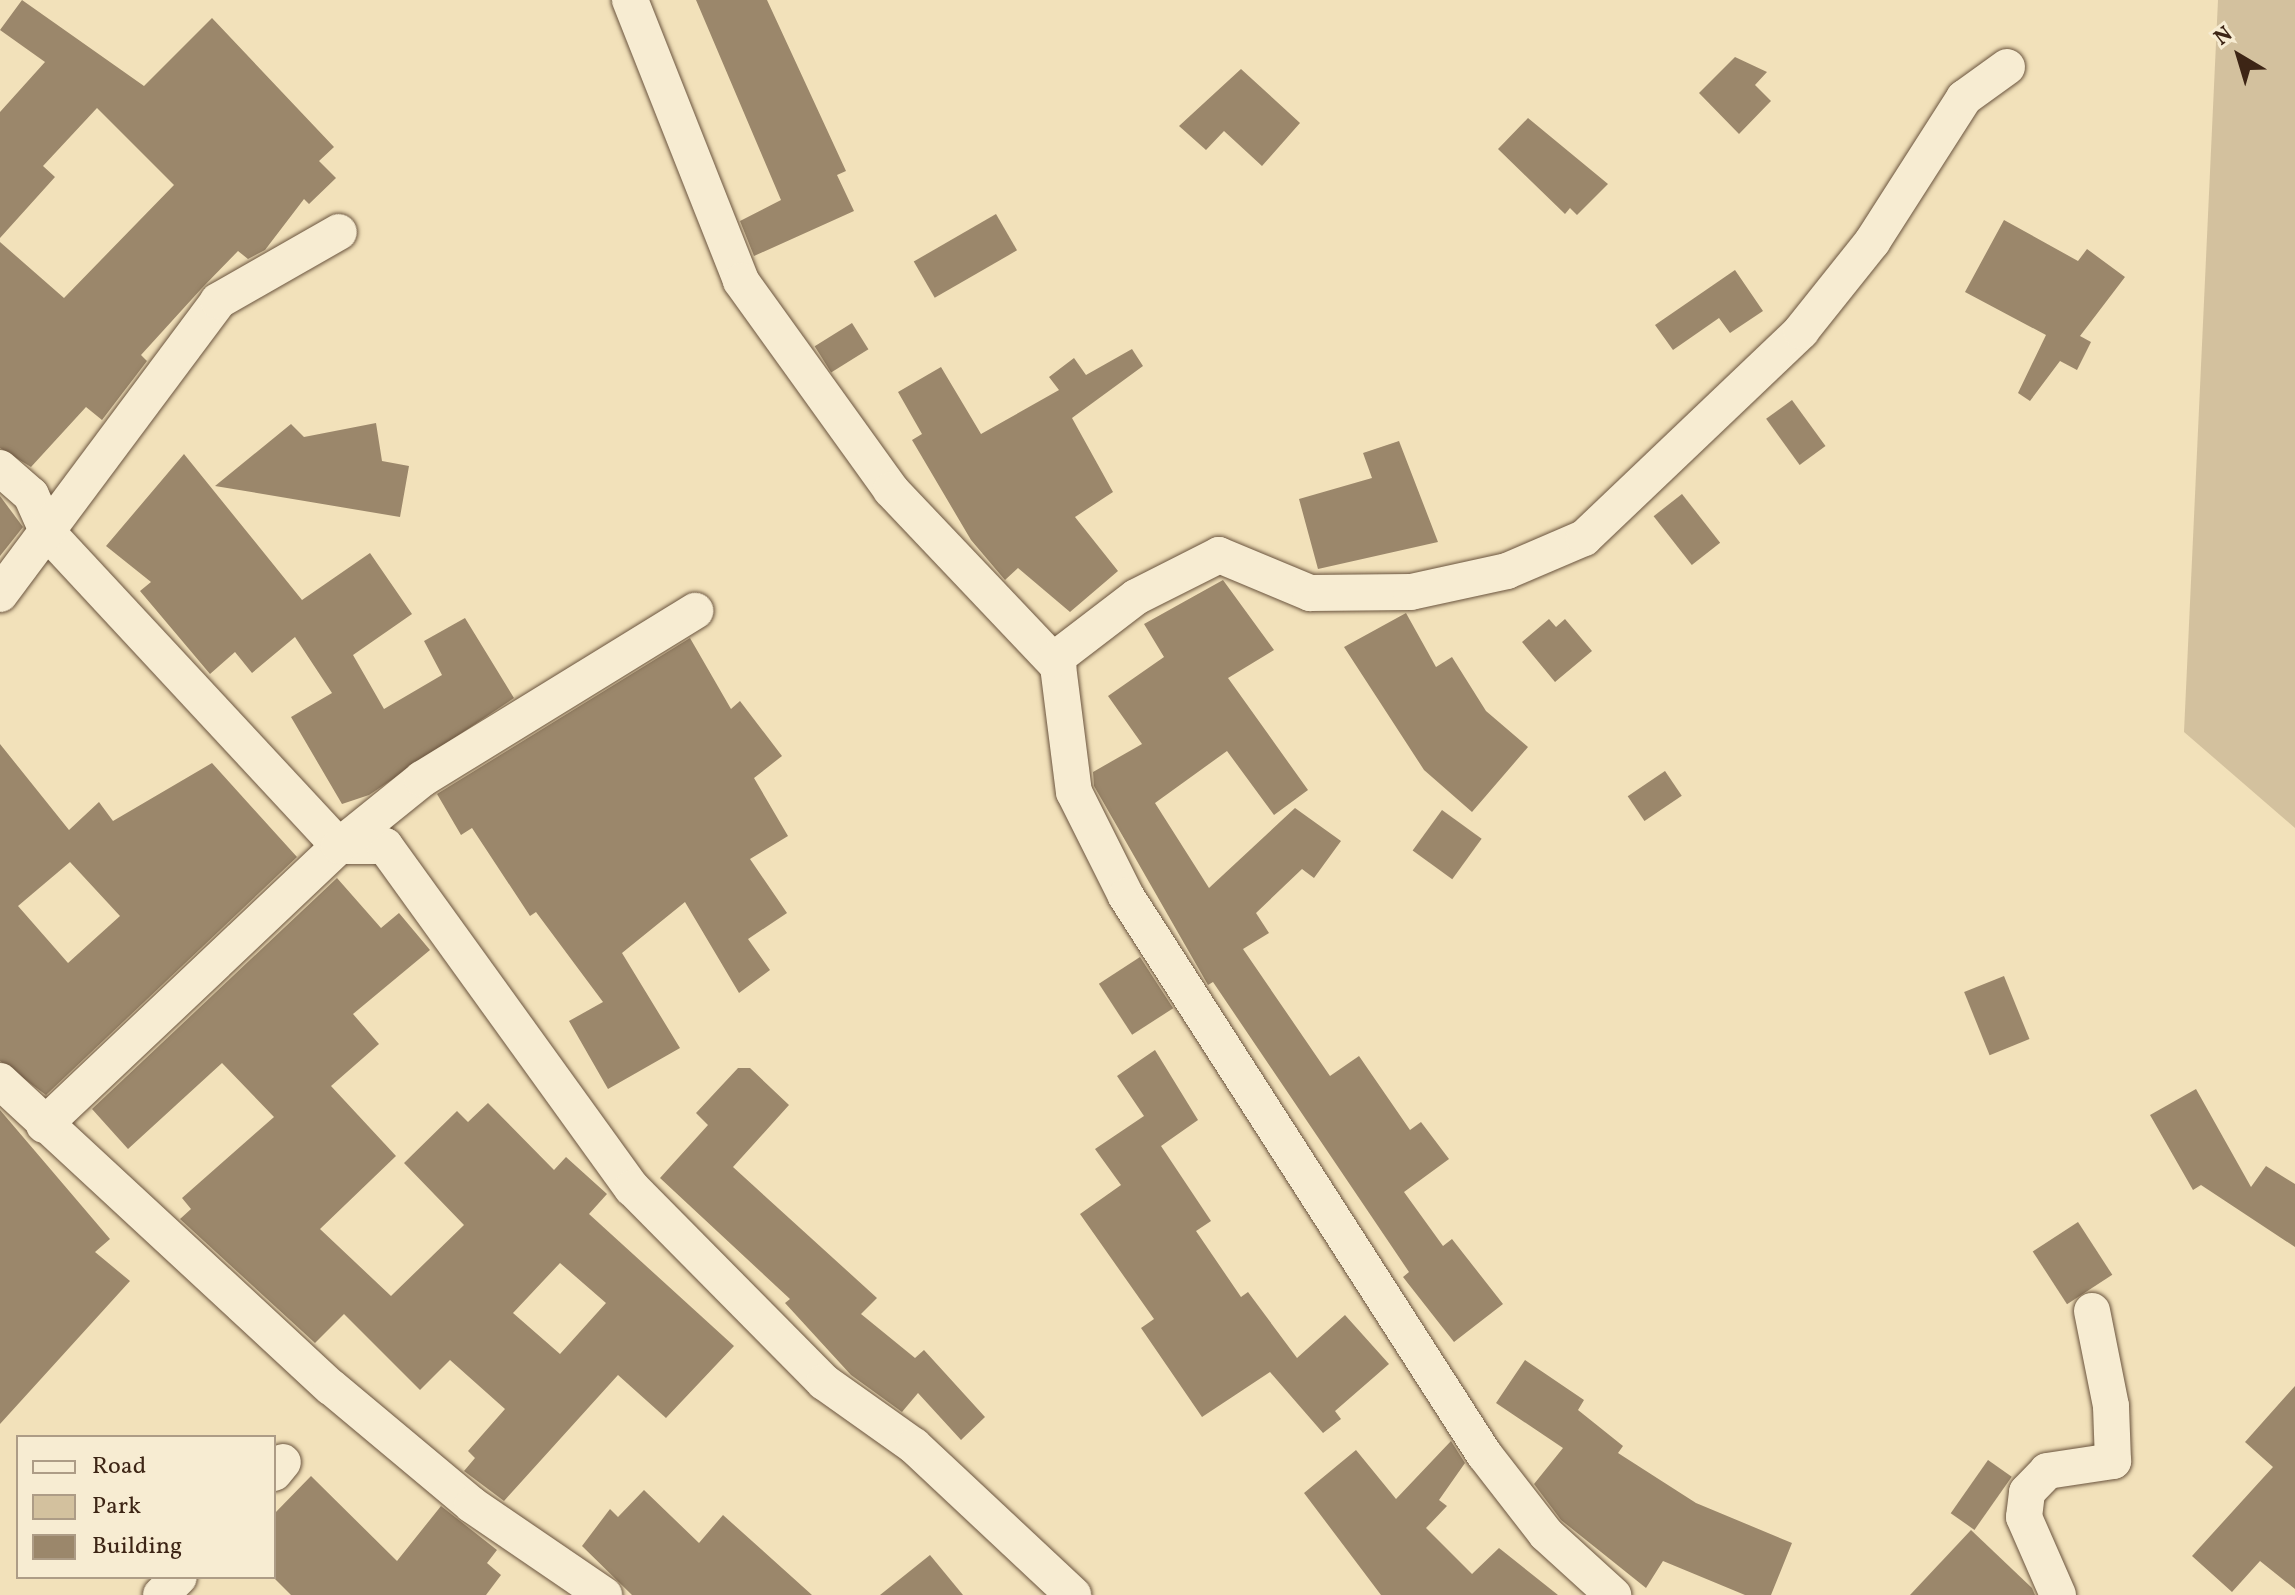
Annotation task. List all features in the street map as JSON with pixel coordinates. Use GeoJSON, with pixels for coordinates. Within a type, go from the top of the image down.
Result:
{"type":"FeatureCollection","features":[{"type":"Feature","properties":{"kind":"street"},"geometry":{"type":"LineString","coordinates":[[630,0],[741,281],[891,490],[1058,666]]}},
{"type":"Feature","properties":{"kind":"street"},"geometry":{"type":"LineString","coordinates":[[1613,1595],[1546,1534],[1484,1454],[1126,896],[1074,792],[1055,659],[1136,597],[1219,555],[1310,593],[1411,592],[1507,571],[1584,538],[1801,331],[1872,242],[1964,98],[2007,67]]}},
{"type":"Feature","properties":{"kind":"street"},"geometry":{"type":"LineString","coordinates":[[0,594],[218,301],[339,232]]}},
{"type":"Feature","properties":{"kind":"street"},"geometry":{"type":"LineString","coordinates":[[0,468],[31,495],[48,533],[339,846],[385,846],[632,1188],[824,1382],[914,1446],[1073,1595]]}},
{"type":"Feature","properties":{"kind":"street"},"geometry":{"type":"LineString","coordinates":[[44,1125],[339,846],[422,779],[695,611]]}},
{"type":"Feature","properties":{"kind":"street"},"geometry":{"type":"LineString","coordinates":[[0,1081],[44,1125],[131,1196],[331,1387],[472,1505],[604,1595]]}},
{"type":"Feature","properties":{"kind":"street"},"geometry":{"type":"LineString","coordinates":[[2058,1595],[2024,1517],[2027,1492],[2047,1471],[2113,1461],[2111,1406],[2092,1311]]}},
{"type":"Feature","properties":{"kind":"street"},"geometry":{"type":"LineString","coordinates":[[161,1595],[177,1579]]}},
{"type":"Feature","properties":{"kind":"green space"},"geometry":{"type":"Polygon","coordinates":[[[2218,0],[2295,0],[2295,828],[2184,732],[2218,0]]]}},
{"type":"Feature","properties":{"kind":"building"},"geometry":{"type":"Polygon","coordinates":[[[22,0],[144,86],[212,18],[334,147],[319,161],[336,178],[309,204],[304,199],[265,250],[248,259],[238,251],[202,288],[141,355],[147,361],[102,420],[86,407],[31,467],[0,448],[0,242],[64,298],[174,185],[97,108],[43,166],[55,177],[0,238],[0,112],[45,62],[0,30],[22,0]]]}},
{"type":"Feature","properties":{"kind":"building"},"geometry":{"type":"Polygon","coordinates":[[[696,0],[767,0],[846,171],[837,175],[854,211],[754,256],[740,221],[781,200],[696,0]]]}},
{"type":"Feature","properties":{"kind":"building"},"geometry":{"type":"Polygon","coordinates":[[[1735,57],[1767,72],[1755,85],[1771,101],[1739,134],[1699,93],[1735,57]]]}},
{"type":"Feature","properties":{"kind":"building"},"geometry":{"type":"Polygon","coordinates":[[[1241,69],[1300,123],[1262,166],[1224,131],[1206,150],[1179,126],[1241,69]]]}},
{"type":"Feature","properties":{"kind":"building"},"geometry":{"type":"Polygon","coordinates":[[[1528,118],[1608,184],[1577,215],[1570,208],[1565,214],[1498,149],[1528,118]]]}},
{"type":"Feature","properties":{"kind":"building"},"geometry":{"type":"Polygon","coordinates":[[[996,214],[1017,250],[935,298],[914,262],[996,214]]]}},
{"type":"Feature","properties":{"kind":"building"},"geometry":{"type":"Polygon","coordinates":[[[2004,220],[2078,261],[2087,249],[2125,277],[2080,336],[2091,342],[2077,370],[2060,361],[2030,401],[2018,393],[2046,335],[1965,292],[2004,220]]]}},
{"type":"Feature","properties":{"kind":"building"},"geometry":{"type":"Polygon","coordinates":[[[1735,270],[1763,311],[1730,333],[1719,318],[1673,350],[1655,325],[1735,270]]]}},
{"type":"Feature","properties":{"kind":"building"},"geometry":{"type":"Polygon","coordinates":[[[852,323],[868,349],[831,373],[815,346],[852,323]]]}},
{"type":"Feature","properties":{"kind":"building"},"geometry":{"type":"Polygon","coordinates":[[[1132,349],[1143,366],[1072,418],[1113,492],[1075,517],[1118,571],[1070,612],[1018,568],[1005,580],[971,540],[912,440],[922,434],[898,392],[941,367],[981,434],[1059,390],[1049,377],[1074,358],[1086,375],[1132,349]]]}},
{"type":"Feature","properties":{"kind":"building"},"geometry":{"type":"Polygon","coordinates":[[[1792,400],[1826,446],[1800,465],[1766,419],[1792,400]]]}},
{"type":"Feature","properties":{"kind":"building"},"geometry":{"type":"Polygon","coordinates":[[[376,423],[382,461],[409,466],[400,517],[215,486],[291,424],[304,437],[376,423]]]}},
{"type":"Feature","properties":{"kind":"building"},"geometry":{"type":"Polygon","coordinates":[[[1399,441],[1438,542],[1318,569],[1299,499],[1372,478],[1363,453],[1399,441]]]}},
{"type":"Feature","properties":{"kind":"building"},"geometry":{"type":"Polygon","coordinates":[[[184,454],[302,600],[370,553],[412,614],[353,655],[384,709],[442,675],[424,641],[465,618],[514,698],[369,795],[342,804],[291,717],[332,693],[295,637],[252,673],[235,652],[210,674],[140,591],[151,582],[106,546],[184,454]]]}},
{"type":"Feature","properties":{"kind":"building"},"geometry":{"type":"Polygon","coordinates":[[[1682,494],[1720,543],[1692,565],[1654,516],[1682,494]]]}},
{"type":"Feature","properties":{"kind":"building"},"geometry":{"type":"Polygon","coordinates":[[[0,496],[23,527],[0,556],[0,496]]]}},
{"type":"Feature","properties":{"kind":"building"},"geometry":{"type":"Polygon","coordinates":[[[1223,580],[1274,650],[1228,678],[1308,790],[1274,815],[1227,751],[1155,803],[1209,888],[1295,808],[1341,841],[1314,878],[1302,869],[1256,913],[1269,933],[1243,949],[1330,1076],[1359,1056],[1410,1130],[1421,1122],[1449,1159],[1404,1192],[1443,1246],[1452,1239],[1503,1304],[1454,1342],[1403,1277],[1409,1272],[1213,982],[1208,985],[1094,786],[1093,772],[1142,744],[1108,696],[1164,657],[1144,624],[1223,580]]]}},
{"type":"Feature","properties":{"kind":"building"},"geometry":{"type":"Polygon","coordinates":[[[1406,613],[1436,667],[1452,657],[1486,711],[1528,747],[1472,812],[1424,770],[1344,647],[1406,613]]]}},
{"type":"Feature","properties":{"kind":"building"},"geometry":{"type":"Polygon","coordinates":[[[1549,619],[1556,627],[1565,619],[1592,651],[1555,682],[1522,642],[1549,619]]]}},
{"type":"Feature","properties":{"kind":"building"},"geometry":{"type":"Polygon","coordinates":[[[690,638],[731,709],[740,701],[782,756],[754,778],[788,836],[750,859],[787,913],[748,939],[770,970],[739,993],[685,902],[622,953],[680,1048],[608,1089],[569,1021],[603,1002],[536,912],[530,916],[472,828],[461,835],[437,794],[690,638]]]}},
{"type":"Feature","properties":{"kind":"building"},"geometry":{"type":"Polygon","coordinates":[[[0,744],[69,830],[99,802],[113,821],[212,763],[297,857],[46,1095],[0,1061],[0,744]],[[70,862],[18,906],[68,963],[120,916],[70,862]]]}},
{"type":"Feature","properties":{"kind":"building"},"geometry":{"type":"Polygon","coordinates":[[[1665,771],[1682,796],[1644,821],[1628,796],[1665,771]]]}},
{"type":"Feature","properties":{"kind":"building"},"geometry":{"type":"Polygon","coordinates":[[[1442,810],[1482,839],[1452,879],[1413,850],[1442,810]]]}},
{"type":"Feature","properties":{"kind":"building"},"geometry":{"type":"Polygon","coordinates":[[[337,878],[381,928],[399,913],[430,950],[353,1014],[379,1044],[331,1086],[396,1156],[320,1229],[391,1296],[464,1225],[404,1163],[457,1111],[468,1122],[488,1103],[554,1170],[566,1157],[607,1194],[589,1214],[734,1346],[666,1418],[618,1375],[504,1501],[464,1471],[475,1458],[468,1451],[505,1409],[450,1360],[420,1390],[344,1314],[315,1343],[180,1219],[191,1209],[182,1198],[274,1117],[222,1063],[128,1149],[92,1109],[337,878]],[[560,1263],[513,1313],[560,1354],[606,1303],[560,1263]]]}},
{"type":"Feature","properties":{"kind":"building"},"geometry":{"type":"Polygon","coordinates":[[[1140,957],[1173,1008],[1132,1035],[1099,984],[1140,957]]]}},
{"type":"Feature","properties":{"kind":"building"},"geometry":{"type":"Polygon","coordinates":[[[2004,976],[2029,1039],[1990,1055],[1964,992],[2004,976]]]}},
{"type":"Feature","properties":{"kind":"building"},"geometry":{"type":"Polygon","coordinates":[[[1155,1050],[1198,1120],[1161,1146],[1211,1221],[1196,1231],[1241,1297],[1248,1292],[1297,1358],[1345,1315],[1389,1364],[1335,1411],[1341,1419],[1323,1433],[1270,1372],[1202,1417],[1141,1328],[1154,1319],[1080,1214],[1121,1185],[1095,1149],[1144,1116],[1117,1076],[1155,1050]]]}},
{"type":"Feature","properties":{"kind":"building"},"geometry":{"type":"Polygon","coordinates":[[[738,1068],[750,1068],[789,1105],[733,1167],[877,1298],[861,1314],[915,1358],[924,1350],[985,1417],[961,1440],[918,1393],[902,1412],[851,1375],[785,1303],[790,1299],[660,1178],[708,1125],[696,1113],[738,1068]]]}},
{"type":"Feature","properties":{"kind":"building"},"geometry":{"type":"Polygon","coordinates":[[[2196,1089],[2251,1187],[2266,1166],[2295,1184],[2295,1247],[2201,1185],[2193,1190],[2150,1115],[2196,1089]]]}},
{"type":"Feature","properties":{"kind":"building"},"geometry":{"type":"Polygon","coordinates":[[[0,1110],[110,1239],[95,1252],[130,1281],[0,1424],[0,1110]]]}},
{"type":"Feature","properties":{"kind":"building"},"geometry":{"type":"Polygon","coordinates":[[[2078,1222],[2112,1275],[2067,1304],[2033,1251],[2078,1222]]]}},
{"type":"Feature","properties":{"kind":"building"},"geometry":{"type":"Polygon","coordinates":[[[1525,1360],[1584,1400],[1578,1410],[1623,1446],[1618,1453],[1696,1503],[1792,1543],[1771,1595],[1745,1595],[1663,1561],[1646,1588],[1561,1520],[1534,1484],[1563,1448],[1496,1403],[1525,1360]]]}},
{"type":"Feature","properties":{"kind":"building"},"geometry":{"type":"Polygon","coordinates":[[[2295,1386],[2295,1589],[2260,1561],[2232,1592],[2192,1556],[2273,1467],[2245,1442],[2295,1386]]]}},
{"type":"Feature","properties":{"kind":"building"},"geometry":{"type":"Polygon","coordinates":[[[1451,1441],[1465,1463],[1439,1500],[1447,1506],[1426,1528],[1472,1574],[1499,1548],[1558,1595],[1381,1595],[1304,1493],[1356,1450],[1396,1499],[1451,1441]]]}},
{"type":"Feature","properties":{"kind":"building"},"geometry":{"type":"Polygon","coordinates":[[[1988,1460],[2012,1477],[1974,1530],[1951,1513],[1988,1460]]]}},
{"type":"Feature","properties":{"kind":"building"},"geometry":{"type":"Polygon","coordinates":[[[311,1476],[397,1561],[441,1506],[497,1550],[487,1563],[501,1575],[486,1595],[291,1595],[275,1579],[276,1512],[311,1476]]]}},
{"type":"Feature","properties":{"kind":"building"},"geometry":{"type":"Polygon","coordinates":[[[644,1490],[699,1543],[723,1515],[812,1595],[632,1595],[582,1546],[610,1509],[618,1517],[644,1490]]]}},
{"type":"Feature","properties":{"kind":"building"},"geometry":{"type":"Polygon","coordinates":[[[1971,1530],[2032,1588],[2035,1595],[1910,1595],[1971,1530]]]}},
{"type":"Feature","properties":{"kind":"building"},"geometry":{"type":"Polygon","coordinates":[[[930,1555],[963,1595],[880,1595],[930,1555]]]}}]}
